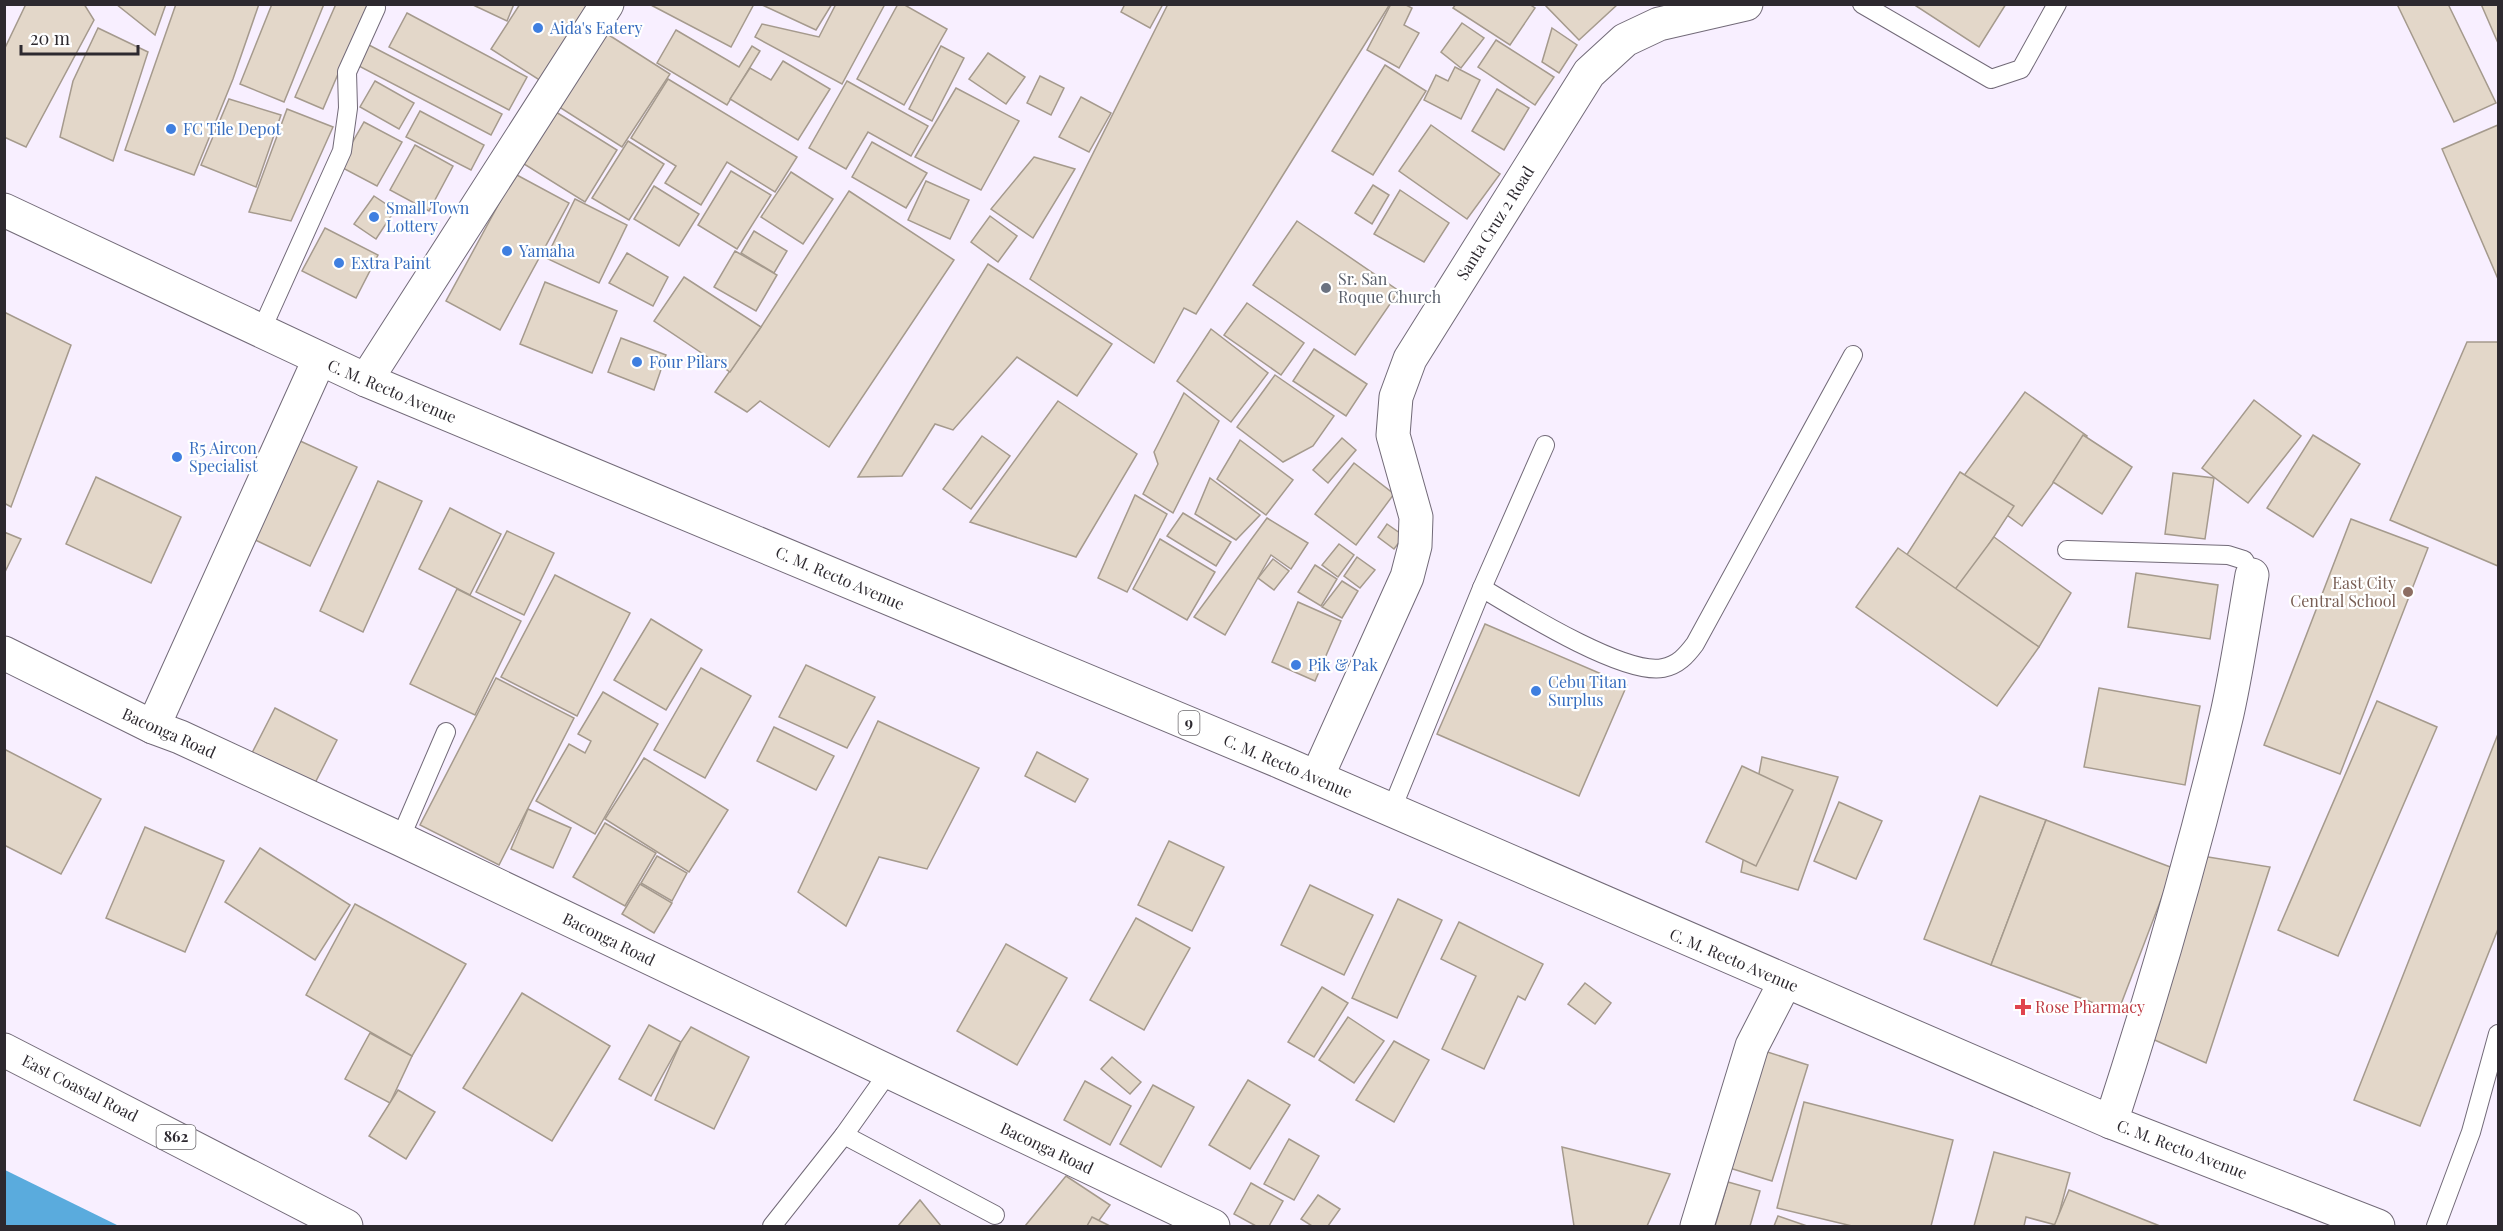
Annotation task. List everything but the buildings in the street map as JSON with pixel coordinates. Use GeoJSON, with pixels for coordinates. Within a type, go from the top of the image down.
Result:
{"type":"FeatureCollection","features":[{"type":"Feature","properties":{"kind":"main road"},"geometry":{"type":"LineString","coordinates":[[366,380],[607,4]]}},
{"type":"Feature","properties":{"kind":"main road","name":"Santa Cruz 2 Road"},"geometry":{"type":"LineString","coordinates":[[1317,777],[1407,577],[1415,546],[1416,517],[1394,435],[1396,397],[1410,359],[1589,73],[1625,40],[1659,24],[1746,4]]}},
{"type":"Feature","properties":{"kind":"main road","name":"C. M. Recto Avenue"},"geometry":{"type":"LineString","coordinates":[[4,210],[318,360],[1317,777],[2111,1122],[2378,1227]]}},
{"type":"Feature","properties":{"kind":"main road"},"geometry":{"type":"LineString","coordinates":[[153,727],[318,360]]}},
{"type":"Feature","properties":{"kind":"main road"},"geometry":{"type":"LineString","coordinates":[[2111,1122],[2163,959],[2200,821],[2227,712],[2252,575]]}},
{"type":"Feature","properties":{"kind":"main road","name":"Baconga Road"},"geometry":{"type":"LineString","coordinates":[[4,652],[153,727],[180,737],[400,839],[1213,1227]]}},
{"type":"Feature","properties":{"kind":"main road"},"geometry":{"type":"LineString","coordinates":[[1697,1227],[1752,1046],[1785,982]]}},
{"type":"Feature","properties":{"kind":"main road","name":"East Coastal Road"},"geometry":{"type":"LineString","coordinates":[[4,1050],[346,1227]]}},
{"type":"Feature","properties":{"kind":"lane"},"geometry":{"type":"LineString","coordinates":[[1862,4],[1991,79],[2021,69],[2057,4]]}},
{"type":"Feature","properties":{"kind":"lane"},"geometry":{"type":"LineString","coordinates":[[261,331],[342,151],[348,108],[347,72],[376,8]]}},
{"type":"Feature","properties":{"kind":"lane"},"geometry":{"type":"LineString","coordinates":[[1482,588],[1556,632],[1630,664],[1661,669],[1682,661],[1695,644],[1853,355]]}},
{"type":"Feature","properties":{"kind":"lane"},"geometry":{"type":"LineString","coordinates":[[1391,811],[1482,588],[1545,445]]}},
{"type":"Feature","properties":{"kind":"lane"},"geometry":{"type":"LineString","coordinates":[[2067,550],[2228,555],[2244,560],[2252,575]]}},
{"type":"Feature","properties":{"kind":"lane"},"geometry":{"type":"LineString","coordinates":[[400,839],[446,732]]}},
{"type":"Feature","properties":{"kind":"lane"},"geometry":{"type":"LineString","coordinates":[[2436,1227],[2471,1132],[2499,1034]]}},
{"type":"Feature","properties":{"kind":"lane"},"geometry":{"type":"LineString","coordinates":[[772,1227],[888,1073]]}},
{"type":"Feature","properties":{"kind":"lane"},"geometry":{"type":"LineString","coordinates":[[844,1134],[995,1215]]}},
{"type":"Feature","properties":{"kind":"water"},"geometry":{"type":"Polygon","coordinates":[[[5,1170],[119,1226],[5,1226],[5,1170]]]}},
{"type":"Feature","properties":{"kind":"place","name":"Aida's Eatery"},"geometry":{"type":"Point","coordinates":[538,28]}},
{"type":"Feature","properties":{"kind":"place","name":"FC Tile Depot"},"geometry":{"type":"Point","coordinates":[171,129]}},
{"type":"Feature","properties":{"kind":"place","name":"Small Town Lottery"},"geometry":{"type":"Point","coordinates":[374,217]}},
{"type":"Feature","properties":{"kind":"place","name":"Yamaha"},"geometry":{"type":"Point","coordinates":[507,251]}},
{"type":"Feature","properties":{"kind":"place","name":"Extra Paint"},"geometry":{"type":"Point","coordinates":[339,263]}},
{"type":"Feature","properties":{"kind":"place","name":"Sr. San Roque Church"},"geometry":{"type":"Point","coordinates":[1326,288]}},
{"type":"Feature","properties":{"kind":"place","name":"Four Pilars"},"geometry":{"type":"Point","coordinates":[637,362]}},
{"type":"Feature","properties":{"kind":"place","name":"R5 Aircon Specialist"},"geometry":{"type":"Point","coordinates":[177,457]}},
{"type":"Feature","properties":{"kind":"place","name":"East City Central School"},"geometry":{"type":"Point","coordinates":[2408,592]}},
{"type":"Feature","properties":{"kind":"place","name":"Pik & Pak"},"geometry":{"type":"Point","coordinates":[1296,665]}},
{"type":"Feature","properties":{"kind":"place","name":"Cebu Titan Surplus"},"geometry":{"type":"Point","coordinates":[1536,691]}},
{"type":"Feature","properties":{"kind":"place","name":"Rose Pharmacy"},"geometry":{"type":"Point","coordinates":[2023,1007]}}]}
